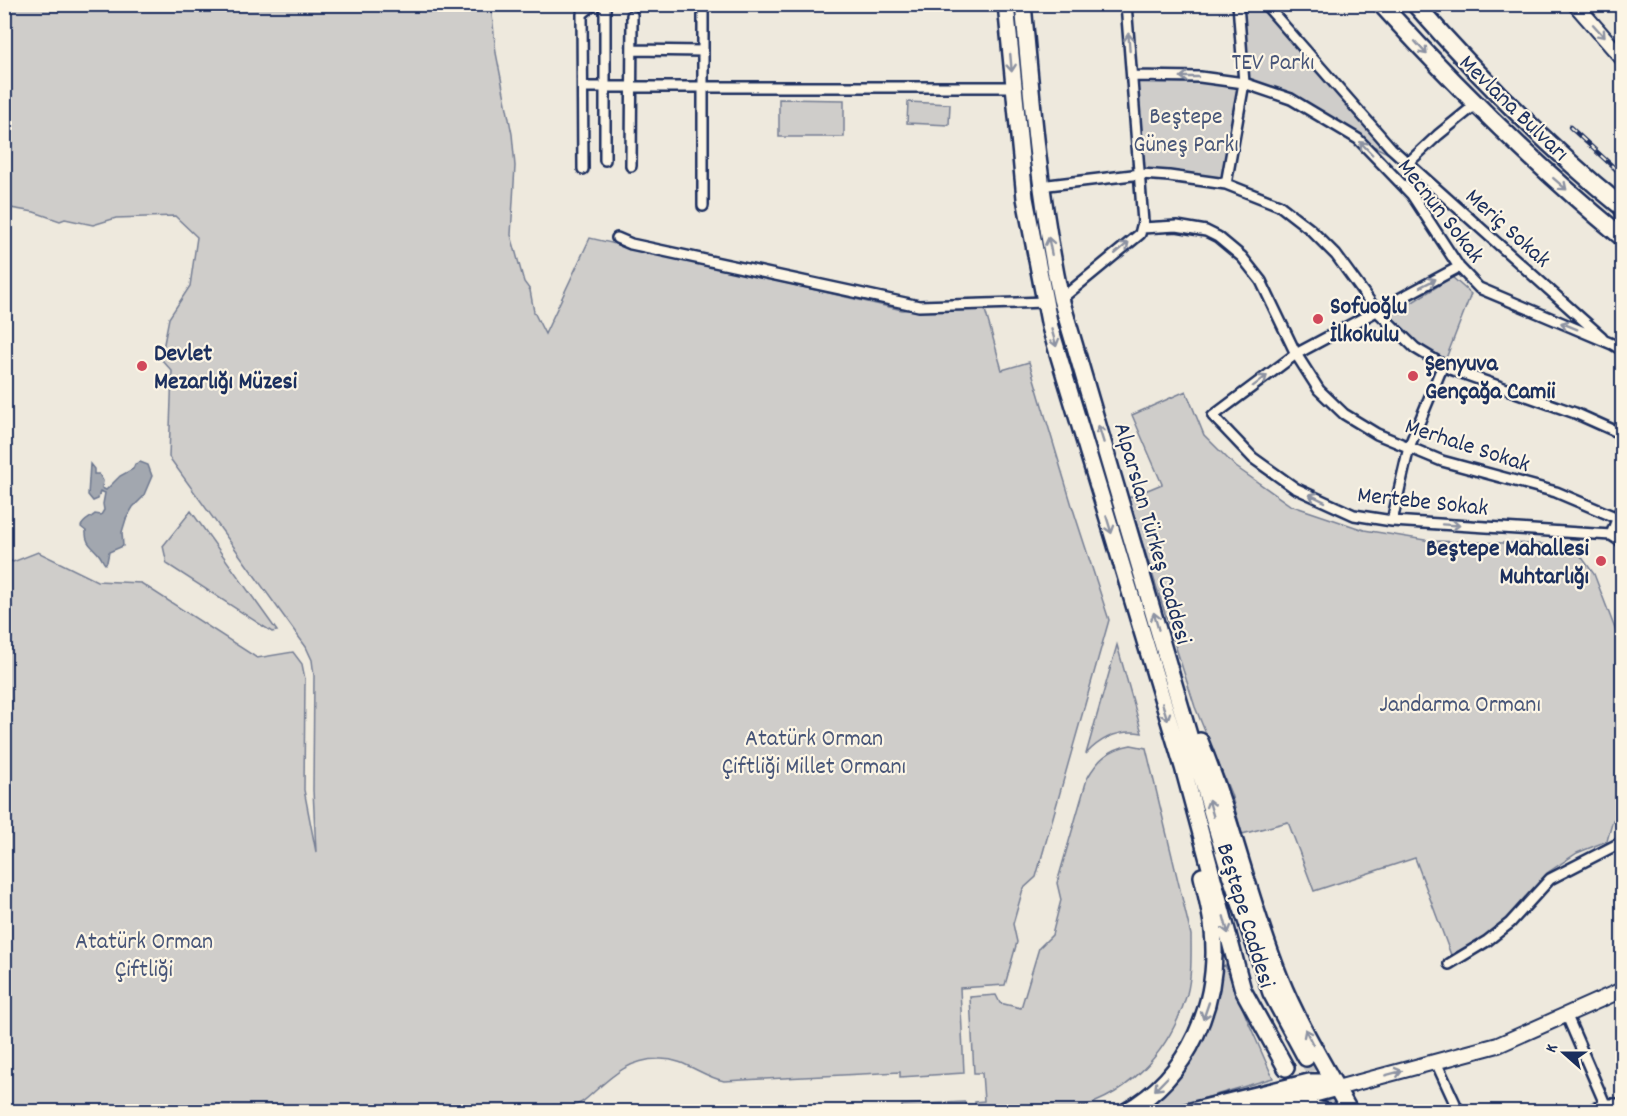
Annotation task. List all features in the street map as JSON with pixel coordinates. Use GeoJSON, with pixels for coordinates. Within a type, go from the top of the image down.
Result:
{"type":"FeatureCollection","features":[{"type":"Feature","properties":{"kind":"highway","name":"Mevlana Bulvarı"},"geometry":{"type":"LineString","coordinates":[[1381,4],[1475,105],[1623,237]]}},
{"type":"Feature","properties":{"kind":"highway","name":"Mevlana Bulvarı"},"geometry":{"type":"LineString","coordinates":[[1415,4],[1500,96],[1623,207]]}},
{"type":"Feature","properties":{"kind":"main road","name":"Alparslan Türkeş Caddesi"},"geometry":{"type":"LineString","coordinates":[[1006,4],[1025,198],[1044,302],[1105,513],[1183,767]]}},
{"type":"Feature","properties":{"kind":"main road","name":"Alparslan Türkeş Caddesi"},"geometry":{"type":"LineString","coordinates":[[1023,4],[1040,186],[1061,299],[1228,868],[1271,993],[1306,1058]]}},
{"type":"Feature","properties":{"kind":"main road"},"geometry":{"type":"LineString","coordinates":[[1575,4],[1623,58]]}},
{"type":"Feature","properties":{"kind":"main road"},"geometry":{"type":"LineString","coordinates":[[1175,686],[1217,783],[1281,979],[1312,1044],[1350,1112]]}},
{"type":"Feature","properties":{"kind":"main road"},"geometry":{"type":"LineString","coordinates":[[1125,1112],[1151,1094],[1177,1067],[1200,1028],[1211,992],[1214,964],[1213,930],[1183,767]]}},
{"type":"Feature","properties":{"kind":"main road","name":"Beştepe Caddesi"},"geometry":{"type":"LineString","coordinates":[[1183,767],[1243,990],[1286,1068]]}},
{"type":"Feature","properties":{"kind":"main road"},"geometry":{"type":"LineString","coordinates":[[1247,1112],[1498,1045],[1623,990]]}},
{"type":"Feature","properties":{"kind":"main road"},"geometry":{"type":"LineString","coordinates":[[1187,1112],[1309,1082],[1320,1082],[1337,1088]]}},
{"type":"Feature","properties":{"kind":"main road"},"geometry":{"type":"LineString","coordinates":[[1292,1112],[1311,1108],[1328,1112]]}},
{"type":"Feature","properties":{"kind":"street"},"geometry":{"type":"LineString","coordinates":[[583,169],[582,14],[594,4]]}},
{"type":"Feature","properties":{"kind":"street"},"geometry":{"type":"LineString","coordinates":[[605,4],[605,160]]}},
{"type":"Feature","properties":{"kind":"street"},"geometry":{"type":"LineString","coordinates":[[703,4],[703,206]]}},
{"type":"Feature","properties":{"kind":"street"},"geometry":{"type":"LineString","coordinates":[[1061,299],[1140,234],[1142,228],[1141,174],[1126,4]]}},
{"type":"Feature","properties":{"kind":"street"},"geometry":{"type":"LineString","coordinates":[[1226,184],[1244,82],[1238,4]]}},
{"type":"Feature","properties":{"kind":"street","name":"Meriç Sokak"},"geometry":{"type":"LineString","coordinates":[[1265,4],[1391,148],[1609,343]]}},
{"type":"Feature","properties":{"kind":"street"},"geometry":{"type":"LineString","coordinates":[[631,166],[632,15]]}},
{"type":"Feature","properties":{"kind":"street"},"geometry":{"type":"LineString","coordinates":[[632,50],[703,51]]}},
{"type":"Feature","properties":{"kind":"street","name":"Mecnun Sokak"},"geometry":{"type":"LineString","coordinates":[[1132,76],[1200,77],[1244,82],[1291,99],[1358,139],[1412,195],[1459,267],[1479,288],[1623,350]]}},
{"type":"Feature","properties":{"kind":"street"},"geometry":{"type":"LineString","coordinates":[[583,87],[1013,87]]}},
{"type":"Feature","properties":{"kind":"street"},"geometry":{"type":"LineString","coordinates":[[1408,164],[1438,135],[1475,105]]}},
{"type":"Feature","properties":{"kind":"street"},"geometry":{"type":"LineString","coordinates":[[1040,186],[1141,174],[1226,184],[1279,205],[1311,230],[1336,255],[1376,310],[1415,348],[1443,365],[1575,413],[1623,434]]}},
{"type":"Feature","properties":{"kind":"street","name":"Merhale Sokak"},"geometry":{"type":"LineString","coordinates":[[1142,228],[1177,226],[1206,231],[1218,237],[1242,257],[1262,281],[1296,354],[1319,390],[1344,414],[1377,434],[1442,461],[1556,492],[1620,519]]}},
{"type":"Feature","properties":{"kind":"street"},"geometry":{"type":"LineString","coordinates":[[617,238],[631,244],[919,306],[1044,302]]}},
{"type":"Feature","properties":{"kind":"street"},"geometry":{"type":"LineString","coordinates":[[1296,354],[1459,267]]}},
{"type":"Feature","properties":{"kind":"street","name":"Mertebe Sokak"},"geometry":{"type":"LineString","coordinates":[[1296,354],[1213,416],[1253,458],[1295,488],[1354,515],[1392,521],[1611,535],[1623,542]]}},
{"type":"Feature","properties":{"kind":"street"},"geometry":{"type":"LineString","coordinates":[[1392,521],[1409,447],[1443,365]]}},
{"type":"Feature","properties":{"kind":"street"},"geometry":{"type":"LineString","coordinates":[[1611,535],[1620,519],[1623,506]]}},
{"type":"Feature","properties":{"kind":"street"},"geometry":{"type":"LineString","coordinates":[[1449,964],[1487,941],[1510,923],[1550,879],[1620,843]]}},
{"type":"Feature","properties":{"kind":"street"},"geometry":{"type":"LineString","coordinates":[[1567,1016],[1605,1104]]}},
{"type":"Feature","properties":{"kind":"street"},"geometry":{"type":"LineString","coordinates":[[1436,1062],[1459,1112]]}},
{"type":"Feature","properties":{"kind":"street"},"geometry":{"type":"LineString","coordinates":[[1587,1112],[1605,1104],[1623,1104]]}},
{"type":"Feature","properties":{"kind":"shaded area"},"geometry":{"type":"Polygon","coordinates":[[[1037,5],[1122,5],[1037,12],[1037,5]]]}},
{"type":"Feature","properties":{"kind":"shaded area"},"geometry":{"type":"Polygon","coordinates":[[[140,462],[148,465],[152,476],[143,497],[126,519],[122,532],[123,546],[109,552],[105,564],[88,543],[86,531],[81,527],[95,514],[101,515],[104,510],[105,493],[100,491],[98,499],[93,501],[88,495],[90,464],[94,469],[94,474],[99,474],[103,481],[102,488],[106,490],[120,476],[140,462]]]}},
{"type":"Feature","properties":{"kind":"green space"},"geometry":{"type":"Polygon","coordinates":[[[5,5],[491,5],[496,53],[512,134],[515,166],[511,235],[524,282],[530,290],[534,312],[545,334],[590,238],[902,310],[985,310],[1002,370],[1029,362],[1109,620],[1036,877],[1023,889],[1013,924],[1017,942],[1005,985],[960,988],[964,1073],[900,1077],[900,1072],[724,1081],[676,1061],[659,1059],[631,1065],[578,1104],[568,1107],[553,1105],[545,1111],[5,1111],[5,558],[13,562],[38,552],[97,581],[141,583],[257,658],[293,652],[302,664],[305,679],[304,790],[316,852],[312,660],[306,647],[169,457],[172,371],[161,359],[169,318],[190,286],[197,237],[175,216],[116,218],[93,225],[65,219],[60,221],[34,212],[5,207],[5,5]]]}},
{"type":"Feature","properties":{"kind":"green space"},"geometry":{"type":"Polygon","coordinates":[[[1237,5],[1266,5],[1408,163],[1244,83],[1226,184],[1141,174],[1132,76],[1243,82],[1237,5]]]}},
{"type":"Feature","properties":{"kind":"green space"},"geometry":{"type":"Polygon","coordinates":[[[779,99],[844,100],[844,137],[779,137],[779,99]]]}},
{"type":"Feature","properties":{"kind":"green space"},"geometry":{"type":"Polygon","coordinates":[[[908,102],[950,104],[949,125],[907,123],[908,102]]]}},
{"type":"Feature","properties":{"kind":"green space"},"geometry":{"type":"Polygon","coordinates":[[[1452,277],[1471,294],[1445,361],[1424,349],[1389,317],[1452,277]]]}},
{"type":"Feature","properties":{"kind":"green space","name":"Jandarma Ormanı"},"geometry":{"type":"Polygon","coordinates":[[[1186,391],[1204,435],[1236,467],[1290,505],[1364,530],[1431,541],[1573,545],[1594,574],[1622,647],[1622,813],[1613,820],[1607,841],[1577,853],[1547,873],[1536,891],[1492,933],[1451,955],[1415,858],[1314,891],[1288,822],[1242,834],[1231,794],[1195,707],[1128,498],[1162,484],[1132,415],[1186,391]]]}},
{"type":"Feature","properties":{"kind":"green space"},"geometry":{"type":"Polygon","coordinates":[[[191,511],[277,631],[272,632],[167,564],[163,546],[191,511]]]}},
{"type":"Feature","properties":{"kind":"green space"},"geometry":{"type":"Polygon","coordinates":[[[1117,645],[1142,733],[1126,732],[1111,736],[1098,743],[1086,754],[1117,645]]]}},
{"type":"Feature","properties":{"kind":"green space"},"geometry":{"type":"Polygon","coordinates":[[[1131,745],[1146,748],[1191,935],[1190,979],[1179,1015],[1157,1054],[1142,1071],[1106,1097],[1085,1106],[1063,1111],[1020,1113],[975,1111],[975,1102],[984,1101],[982,1073],[974,1073],[970,997],[996,995],[1000,1003],[1021,1008],[1039,948],[1052,935],[1061,900],[1057,883],[1087,779],[1104,756],[1116,749],[1131,745]]]}},
{"type":"Feature","properties":{"kind":"green space"},"geometry":{"type":"Polygon","coordinates":[[[1225,965],[1273,1078],[1161,1111],[1135,1112],[1167,1086],[1218,968],[1225,965]]]}},
{"type":"Feature","properties":{"kind":"green space"},"geometry":{"type":"Polygon","coordinates":[[[965,1102],[966,1111],[878,1111],[902,1110],[902,1105],[965,1102]]]}},
{"type":"Feature","properties":{"kind":"tunnel"},"geometry":{"type":"LineString","coordinates":[[1306,1058],[1335,1112]]}},
{"type":"Feature","properties":{"kind":"railway"},"geometry":{"type":"LineString","coordinates":[[1570,127],[1622,175]]}},
{"type":"Feature","properties":{"kind":"place","name":"Sofuoğlu İlkokulu"},"geometry":{"type":"Point","coordinates":[1318,319]}},
{"type":"Feature","properties":{"kind":"place","name":"Devlet Mezarlığı Müzesi"},"geometry":{"type":"Point","coordinates":[142,366]}},
{"type":"Feature","properties":{"kind":"place","name":"Şenyuva Gençağa Camii"},"geometry":{"type":"Point","coordinates":[1413,376]}},
{"type":"Feature","properties":{"kind":"place","name":"Beştepe Mahallesi Muhtarlığı"},"geometry":{"type":"Point","coordinates":[1601,561]}},
{"type":"Feature","properties":{"kind":"park label","name":"TEV Parkı"},"geometry":{"type":"Point","coordinates":[1273,61]}},
{"type":"Feature","properties":{"kind":"park label","name":"Beştepe Güneş Parkı"},"geometry":{"type":"Point","coordinates":[1186,129]}},
{"type":"Feature","properties":{"kind":"park label","name":"Atatürk Orman Çiftliği Millet Ormanı"},"geometry":{"type":"Point","coordinates":[814,751]}},
{"type":"Feature","properties":{"kind":"park label","name":"Atatürk Orman Çiftliği"},"geometry":{"type":"Point","coordinates":[144,954]}}]}
